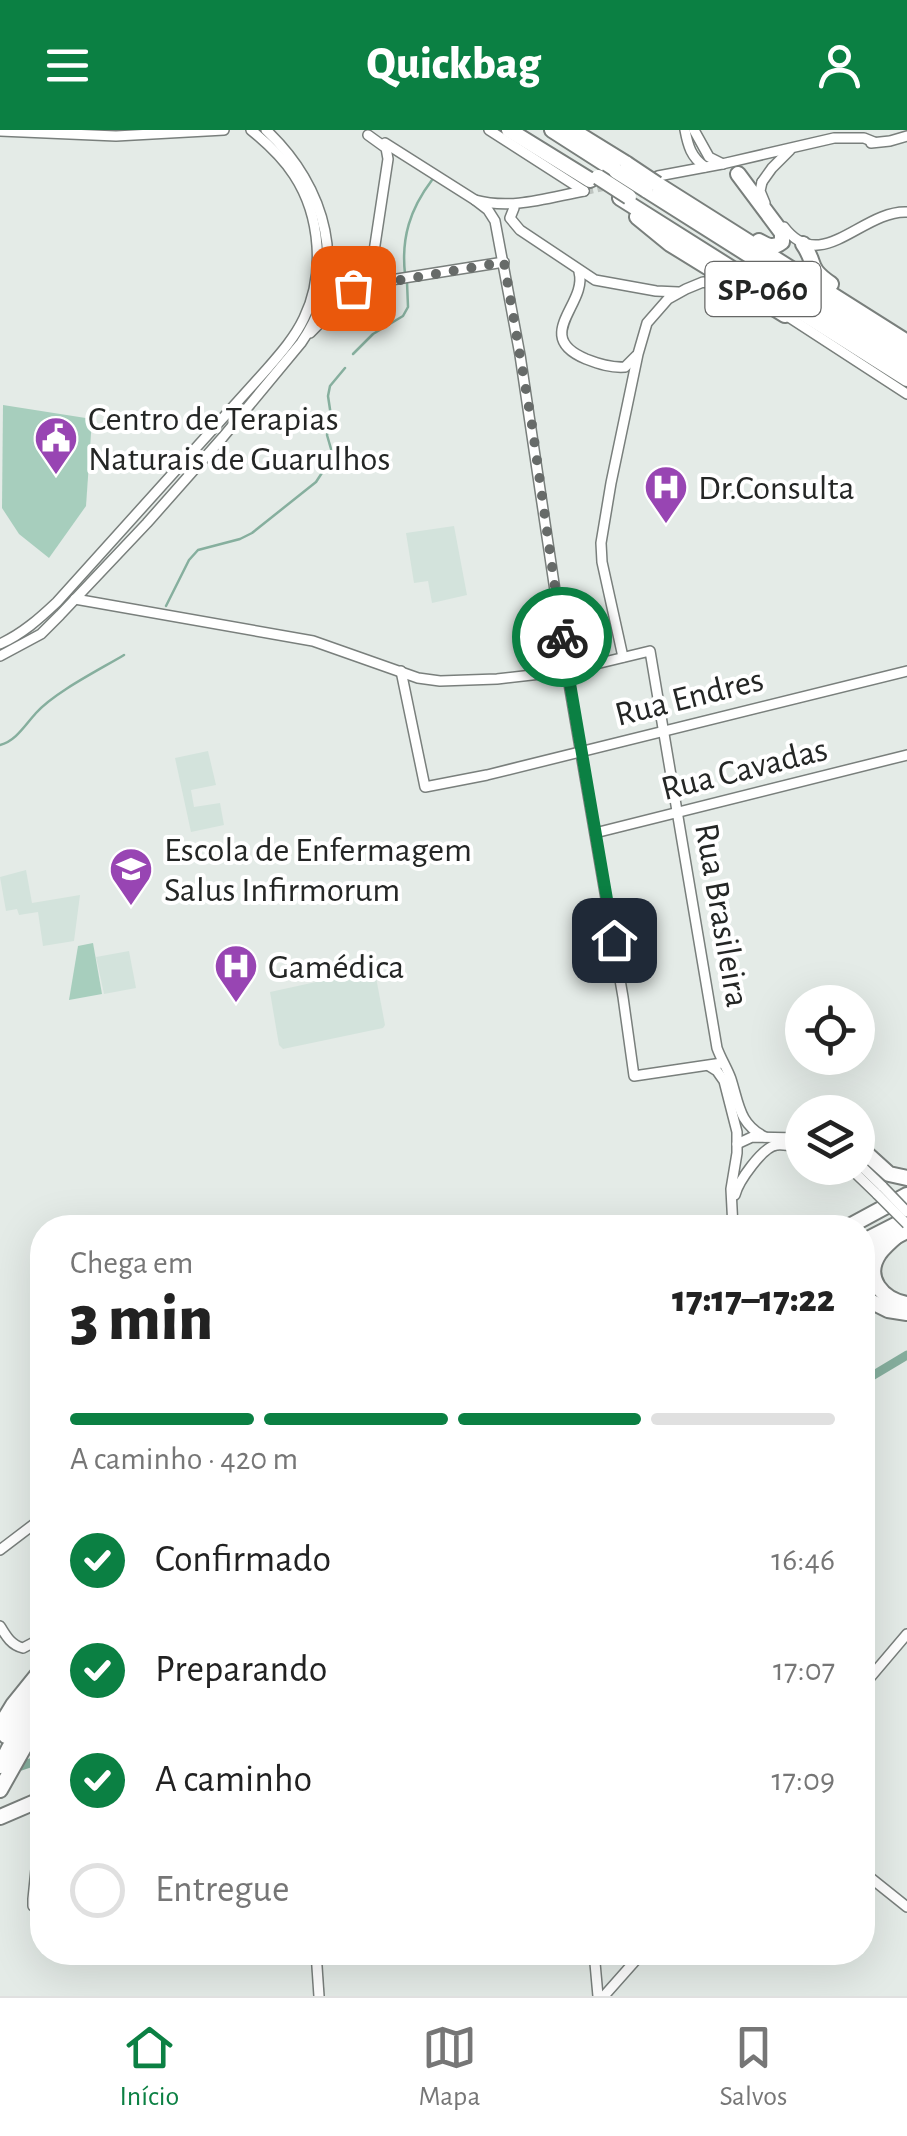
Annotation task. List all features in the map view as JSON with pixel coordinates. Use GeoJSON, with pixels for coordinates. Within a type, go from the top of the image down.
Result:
{"type":"FeatureCollection","features":[{"type":"Feature","properties":{"kind":"highway","name":"SP-060"},"geometry":{"type":"LineString","coordinates":[[509,130],[907,366]]}},
{"type":"Feature","properties":{"kind":"highway","name":"SP-060"},"geometry":{"type":"LineString","coordinates":[[525,130],[591,182]]}},
{"type":"Feature","properties":{"kind":"highway","name":"SP-060"},"geometry":{"type":"LineString","coordinates":[[562,132],[660,186],[907,342]]}},
{"type":"Feature","properties":{"kind":"highway"},"geometry":{"type":"LineString","coordinates":[[660,186],[704,207],[768,246],[782,242],[780,229],[738,174]]}},
{"type":"Feature","properties":{"kind":"highway","name":"SP-060"},"geometry":{"type":"LineString","coordinates":[[660,186],[907,355]]}},
{"type":"Feature","properties":{"kind":"highway","name":"SP-060"},"geometry":{"type":"LineString","coordinates":[[624,199],[907,379]]}},
{"type":"Feature","properties":{"kind":"highway"},"geometry":{"type":"LineString","coordinates":[[624,199],[636,216],[660,236],[785,315]]}},
{"type":"Feature","properties":{"kind":"highway"},"geometry":{"type":"LineString","coordinates":[[803,244],[820,277],[907,334]]}},
{"type":"Feature","properties":{"kind":"highway"},"geometry":{"type":"LineString","coordinates":[[811,266],[822,247]]}},
{"type":"Feature","properties":{"kind":"highway"},"geometry":{"type":"LineString","coordinates":[[875,1162],[888,1174],[907,1178]]}},
{"type":"Feature","properties":{"kind":"highway"},"geometry":{"type":"LineString","coordinates":[[870,1215],[907,1195]]}},
{"type":"Feature","properties":{"kind":"highway"},"geometry":{"type":"LineString","coordinates":[[875,1229],[905,1222]]}},
{"type":"Feature","properties":{"kind":"highway"},"geometry":{"type":"LineString","coordinates":[[875,1236],[905,1222]]}},
{"type":"Feature","properties":{"kind":"highway"},"geometry":{"type":"LineString","coordinates":[[875,1244],[905,1222]]}},
{"type":"Feature","properties":{"kind":"highway"},"geometry":{"type":"LineString","coordinates":[[875,1261],[905,1222]]}},
{"type":"Feature","properties":{"kind":"highway"},"geometry":{"type":"LineString","coordinates":[[875,1278],[878,1289],[890,1300],[907,1304]]}},
{"type":"Feature","properties":{"kind":"highway"},"geometry":{"type":"LineString","coordinates":[[875,1304],[907,1313]]}},
{"type":"Feature","properties":{"kind":"highway"},"geometry":{"type":"LineString","coordinates":[[0,1726],[30,1684]]}},
{"type":"Feature","properties":{"kind":"highway"},"geometry":{"type":"LineString","coordinates":[[0,1745],[30,1698]]}},
{"type":"Feature","properties":{"kind":"highway"},"geometry":{"type":"LineString","coordinates":[[0,1766],[30,1717]]}},
{"type":"Feature","properties":{"kind":"highway"},"geometry":{"type":"LineString","coordinates":[[0,1790],[30,1735]]}},
{"type":"Feature","properties":{"kind":"highway"},"geometry":{"type":"LineString","coordinates":[[0,1817],[30,1803]]}},
{"type":"Feature","properties":{"kind":"street"},"geometry":{"type":"LineString","coordinates":[[0,145],[0,131],[116,136],[224,130]]}},
{"type":"Feature","properties":{"kind":"street"},"geometry":{"type":"LineString","coordinates":[[251,130],[264,133],[292,157],[317,199],[326,230],[328,252],[320,304],[301,342]]}},
{"type":"Feature","properties":{"kind":"street"},"geometry":{"type":"LineString","coordinates":[[356,130],[374,134],[475,200],[490,212],[497,228],[532,425],[567,671],[634,1076],[722,1063]]}},
{"type":"Feature","properties":{"kind":"street"},"geometry":{"type":"LineString","coordinates":[[489,130],[591,182]]}},
{"type":"Feature","properties":{"kind":"street","name":"SP-060"},"geometry":{"type":"LineString","coordinates":[[584,130],[660,186]]}},
{"type":"Feature","properties":{"kind":"street"},"geometry":{"type":"LineString","coordinates":[[686,171],[688,130]]}},
{"type":"Feature","properties":{"kind":"street"},"geometry":{"type":"LineString","coordinates":[[688,130],[710,157],[750,184],[762,182]]}},
{"type":"Feature","properties":{"kind":"street"},"geometry":{"type":"LineString","coordinates":[[0,644],[22,633],[46,613],[278,357],[300,326],[309,307],[317,270],[316,233],[298,182],[264,133]]}},
{"type":"Feature","properties":{"kind":"street"},"geometry":{"type":"LineString","coordinates":[[371,280],[388,159],[386,148],[374,134]]}},
{"type":"Feature","properties":{"kind":"street"},"geometry":{"type":"LineString","coordinates":[[660,186],[686,171],[824,141],[890,142],[907,136]]}},
{"type":"Feature","properties":{"kind":"street"},"geometry":{"type":"LineString","coordinates":[[792,148],[772,168],[760,191],[789,234],[803,244],[822,247],[884,215],[907,212]]}},
{"type":"Feature","properties":{"kind":"street"},"geometry":{"type":"LineString","coordinates":[[689,149],[705,167]]}},
{"type":"Feature","properties":{"kind":"street"},"geometry":{"type":"LineString","coordinates":[[762,154],[772,168]]}},
{"type":"Feature","properties":{"kind":"street"},"geometry":{"type":"LineString","coordinates":[[278,156],[292,157]]}},
{"type":"Feature","properties":{"kind":"street"},"geometry":{"type":"LineString","coordinates":[[388,159],[409,157]]}},
{"type":"Feature","properties":{"kind":"street"},"geometry":{"type":"LineString","coordinates":[[497,228],[500,218],[519,206],[591,182]]}},
{"type":"Feature","properties":{"kind":"street"},"geometry":{"type":"LineString","coordinates":[[475,200],[519,206]]}},
{"type":"Feature","properties":{"kind":"street"},"geometry":{"type":"LineString","coordinates":[[519,206],[510,218],[520,230],[596,280]]}},
{"type":"Feature","properties":{"kind":"street"},"geometry":{"type":"LineString","coordinates":[[500,243],[506,227],[520,230]]}},
{"type":"Feature","properties":{"kind":"street"},"geometry":{"type":"LineString","coordinates":[[0,656],[41,634],[223,437],[301,342],[358,284],[504,262]]}},
{"type":"Feature","properties":{"kind":"street"},"geometry":{"type":"LineString","coordinates":[[578,270],[581,285]]}},
{"type":"Feature","properties":{"kind":"street"},"geometry":{"type":"LineString","coordinates":[[634,376],[574,353],[564,340],[564,320],[581,285],[596,280],[656,292],[679,292]]}},
{"type":"Feature","properties":{"kind":"street"},"geometry":{"type":"LineString","coordinates":[[647,323],[661,305],[679,292],[712,283],[785,315],[907,394]]}},
{"type":"Feature","properties":{"kind":"street"},"geometry":{"type":"LineString","coordinates":[[74,599],[313,641],[429,680],[465,686],[567,671],[624,657],[603,569],[601,543],[638,354],[656,292]]}},
{"type":"Feature","properties":{"kind":"street"},"geometry":{"type":"LineString","coordinates":[[606,366],[625,367],[638,354]]}},
{"type":"Feature","properties":{"kind":"street"},"geometry":{"type":"LineString","coordinates":[[161,471],[174,473]]}},
{"type":"Feature","properties":{"kind":"street","name":"Rua Brasileira"},"geometry":{"type":"LineString","coordinates":[[624,657],[650,651],[722,1063],[738,1110],[745,1122],[764,1136]]}},
{"type":"Feature","properties":{"kind":"street","name":"Rua Endres"},"geometry":{"type":"LineString","coordinates":[[401,671],[425,787],[907,670]]}},
{"type":"Feature","properties":{"kind":"street","name":"Rua Cavadas"},"geometry":{"type":"LineString","coordinates":[[595,833],[907,755]]}},
{"type":"Feature","properties":{"kind":"street"},"geometry":{"type":"LineString","coordinates":[[730,1078],[736,1061]]}},
{"type":"Feature","properties":{"kind":"street"},"geometry":{"type":"LineString","coordinates":[[709,1066],[718,1070],[724,1081],[734,1117],[738,1148],[731,1190],[734,1215]]}},
{"type":"Feature","properties":{"kind":"street"},"geometry":{"type":"LineString","coordinates":[[738,1148],[746,1138],[785,1139]]}},
{"type":"Feature","properties":{"kind":"street"},"geometry":{"type":"LineString","coordinates":[[735,1215],[736,1189],[773,1146],[785,1144]]}},
{"type":"Feature","properties":{"kind":"street"},"geometry":{"type":"LineString","coordinates":[[738,1148],[746,1161],[758,1160]]}},
{"type":"Feature","properties":{"kind":"street"},"geometry":{"type":"LineString","coordinates":[[875,1184],[905,1222]]}},
{"type":"Feature","properties":{"kind":"street"},"geometry":{"type":"LineString","coordinates":[[873,1185],[880,1190]]}},
{"type":"Feature","properties":{"kind":"street"},"geometry":{"type":"LineString","coordinates":[[0,1550],[30,1527]]}},
{"type":"Feature","properties":{"kind":"street"},"geometry":{"type":"LineString","coordinates":[[0,1626],[14,1644],[23,1648],[30,1644]]}},
{"type":"Feature","properties":{"kind":"street"},"geometry":{"type":"LineString","coordinates":[[875,1671],[907,1634]]}},
{"type":"Feature","properties":{"kind":"street"},"geometry":{"type":"LineString","coordinates":[[875,1882],[907,1908]]}},
{"type":"Feature","properties":{"kind":"street"},"geometry":{"type":"LineString","coordinates":[[316,1965],[320,1994]]}},
{"type":"Feature","properties":{"kind":"street"},"geometry":{"type":"LineString","coordinates":[[596,1965],[601,1996]]}},
{"type":"Feature","properties":{"kind":"street"},"geometry":{"type":"LineString","coordinates":[[601,1996],[630,1965]]}},
{"type":"Feature","properties":{"kind":"shaded area"},"geometry":{"type":"Polygon","coordinates":[[[454,526],[467,595],[432,603],[428,581],[414,583],[406,533],[454,526]]]}},
{"type":"Feature","properties":{"kind":"shaded area"},"geometry":{"type":"Polygon","coordinates":[[[208,751],[216,785],[191,790],[194,807],[220,803],[224,825],[191,832],[175,758],[208,751]]]}},
{"type":"Feature","properties":{"kind":"shaded area"},"geometry":{"type":"Polygon","coordinates":[[[26,870],[32,903],[80,895],[74,941],[43,946],[38,912],[19,915],[17,909],[6,911],[0,877],[26,870]]]}},
{"type":"Feature","properties":{"kind":"shaded area"},"geometry":{"type":"Polygon","coordinates":[[[129,951],[136,988],[104,994],[96,957],[129,951]]]}},
{"type":"Feature","properties":{"kind":"shaded area"},"geometry":{"type":"Polygon","coordinates":[[[375,972],[383,1028],[283,1049],[279,1045],[270,992],[375,972]]]}},
{"type":"Feature","properties":{"kind":"green space"},"geometry":{"type":"Polygon","coordinates":[[[3,405],[92,419],[86,506],[49,558],[19,534],[2,508],[3,405]]]}},
{"type":"Feature","properties":{"kind":"green space"},"geometry":{"type":"Polygon","coordinates":[[[93,943],[102,994],[69,1000],[78,946],[93,943]]]}},
{"type":"Feature","properties":{"kind":"waterway"},"geometry":{"type":"LineString","coordinates":[[405,274],[404,248],[409,224],[432,180]]}},
{"type":"Feature","properties":{"kind":"waterway"},"geometry":{"type":"LineString","coordinates":[[353,354],[373,334],[403,316],[408,307],[407,282]]}},
{"type":"Feature","properties":{"kind":"waterway"},"geometry":{"type":"LineString","coordinates":[[166,606],[198,550],[252,533],[316,482],[333,456],[327,435],[330,386],[345,368]]}},
{"type":"Feature","properties":{"kind":"waterway"},"geometry":{"type":"LineString","coordinates":[[0,745],[16,736],[54,697],[124,655]]}},
{"type":"Feature","properties":{"kind":"waterway"},"geometry":{"type":"LineString","coordinates":[[875,1374],[907,1355]]}},
{"type":"Feature","properties":{"kind":"waterway"},"geometry":{"type":"LineString","coordinates":[[21,1766],[30,1763]]}},
{"type":"Feature","properties":{"kind":"tunnel"},"geometry":{"type":"LineString","coordinates":[[584,191],[610,185]]}},
{"type":"Feature","properties":{"kind":"way so far"},"geometry":{"type":"LineString","coordinates":[[353,288],[370,278],[378,284],[504,262],[562,637]]}},
{"type":"Feature","properties":{"kind":"place","name":"Centro de Terapias Naturais de Guarulhos"},"geometry":{"type":"Point","coordinates":[56,476]}},
{"type":"Feature","properties":{"kind":"place","name":"Dr.Consulta"},"geometry":{"type":"Point","coordinates":[666,525]}},
{"type":"Feature","properties":{"kind":"place","name":"Escola de Enfermagem Salus Infirmorum"},"geometry":{"type":"Point","coordinates":[131,907]}},
{"type":"Feature","properties":{"kind":"place","name":"Gamédica"},"geometry":{"type":"Point","coordinates":[236,1004]}},
{"type":"Feature","properties":{"kind":"route"},"geometry":{"type":"LineString","coordinates":[[562,637],[614,940]]}}]}
